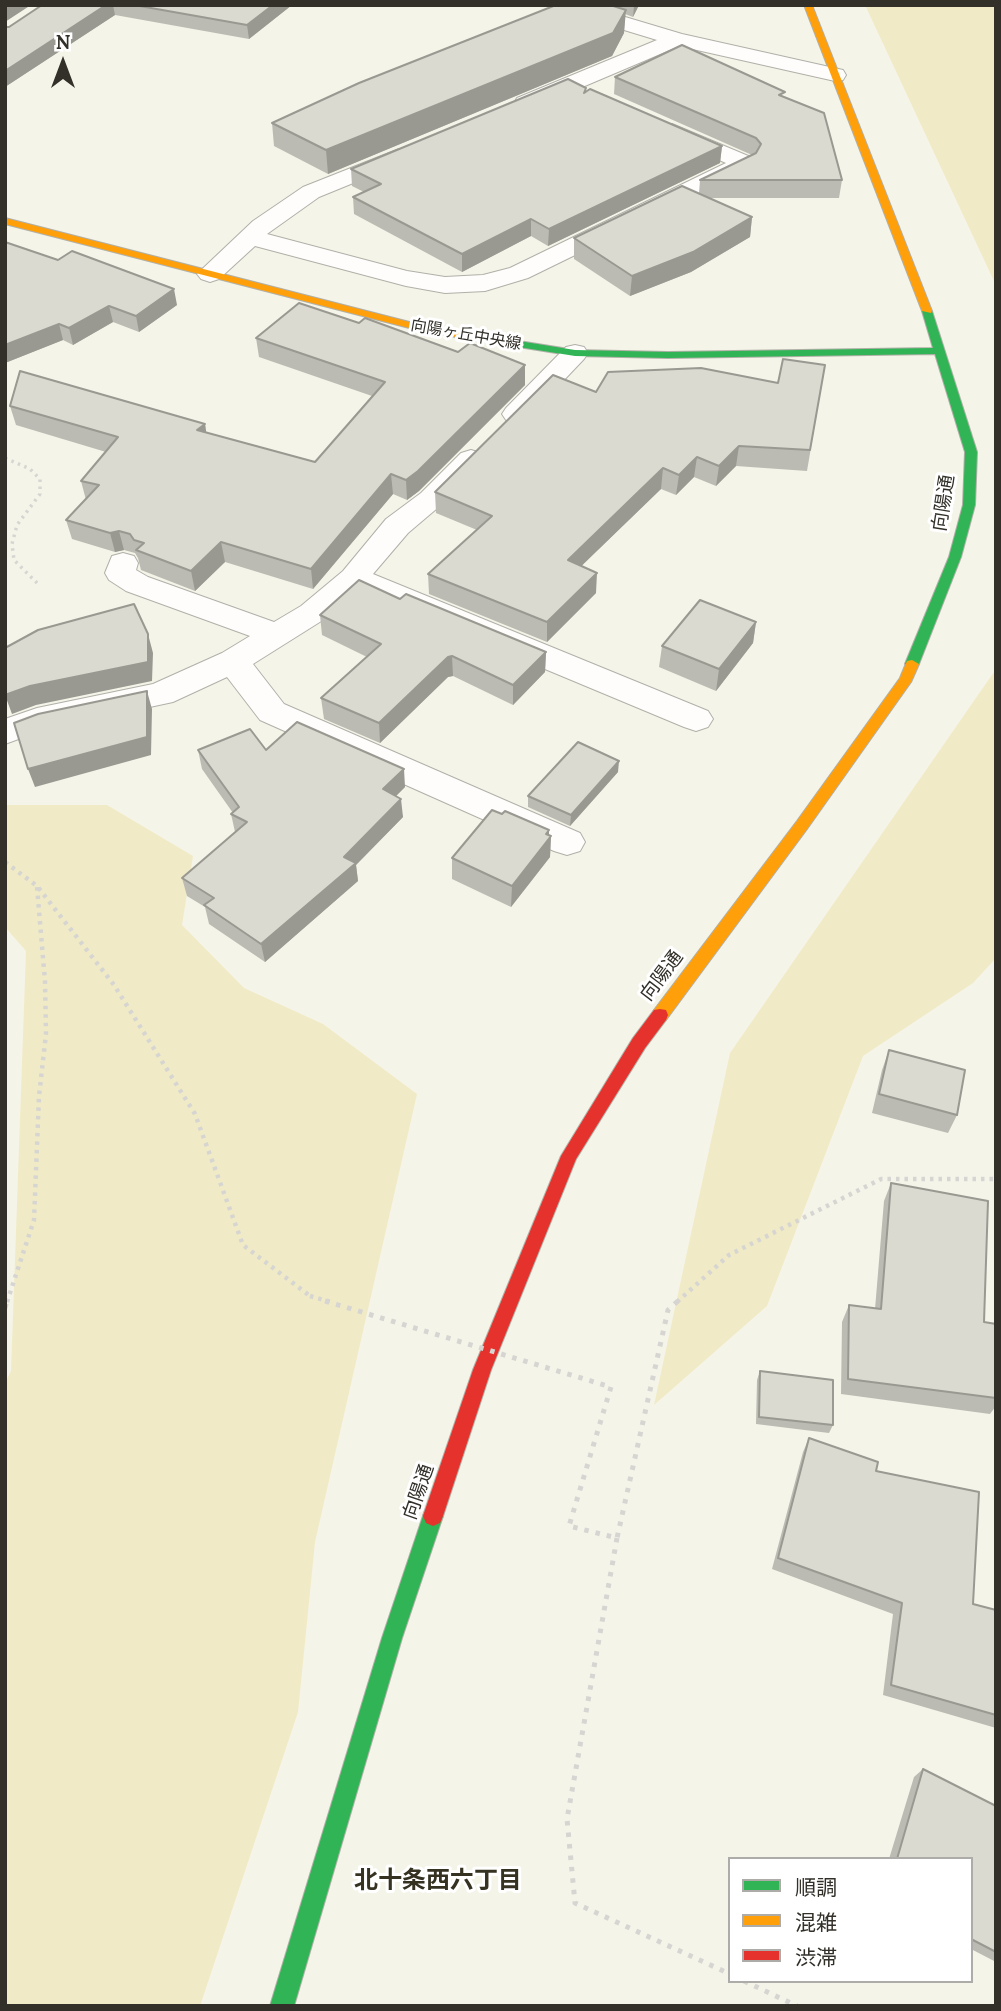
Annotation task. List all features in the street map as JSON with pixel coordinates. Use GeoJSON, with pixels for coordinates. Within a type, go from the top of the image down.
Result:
{"type":"FeatureCollection","features":[{"type":"Feature","properties":{"kind":"street"},"geometry":{"type":"LineString","coordinates":[[562,5],[677,39],[835,75]]}},
{"type":"Feature","properties":{"kind":"street"},"geometry":{"type":"LineString","coordinates":[[639,27],[652,5]]}},
{"type":"Feature","properties":{"kind":"street","name":"向陽通"},"geometry":{"type":"LineString","coordinates":[[282,2006],[392,1638],[478,1382],[569,1156],[639,1042],[802,825],[906,679],[950,569],[969,505],[971,452],[932,323],[808,5]]}},
{"type":"Feature","properties":{"kind":"street"},"geometry":{"type":"LineString","coordinates":[[503,112],[677,39]]}},
{"type":"Feature","properties":{"kind":"street"},"geometry":{"type":"LineString","coordinates":[[568,85],[593,96]]}},
{"type":"Feature","properties":{"kind":"street"},"geometry":{"type":"LineString","coordinates":[[250,237],[406,278],[445,285],[485,283],[519,273],[746,163],[656,124]]}},
{"type":"Feature","properties":{"kind":"street"},"geometry":{"type":"LineString","coordinates":[[211,275],[279,212],[311,192],[414,149]]}},
{"type":"Feature","properties":{"kind":"street","name":"向陽ヶ丘中央線"},"geometry":{"type":"LineString","coordinates":[[7,223],[425,329],[575,353],[668,355],[940,351]]}},
{"type":"Feature","properties":{"kind":"street"},"geometry":{"type":"LineString","coordinates":[[5,732],[37,720],[161,695],[233,661],[312,613],[354,578],[397,526],[432,499],[575,353]]}},
{"type":"Feature","properties":{"kind":"street"},"geometry":{"type":"LineString","coordinates":[[122,563],[120,573],[137,584],[277,634]]}},
{"type":"Feature","properties":{"kind":"street"},"geometry":{"type":"LineString","coordinates":[[354,578],[696,719]]}},
{"type":"Feature","properties":{"kind":"street"},"geometry":{"type":"LineString","coordinates":[[233,661],[272,712],[566,842]]}},
{"type":"Feature","properties":{"kind":"path"},"geometry":{"type":"LineString","coordinates":[[5,458],[30,469],[40,479],[40,494],[17,525],[12,544],[13,560],[38,584]]}},
{"type":"Feature","properties":{"kind":"path"},"geometry":{"type":"LineString","coordinates":[[5,862],[37,886],[114,985],[195,1114],[243,1245],[310,1296],[611,1387],[569,1526],[617,1538]]}},
{"type":"Feature","properties":{"kind":"path"},"geometry":{"type":"LineString","coordinates":[[5,1308],[34,1220],[39,1096],[46,1034],[45,981],[37,886]]}},
{"type":"Feature","properties":{"kind":"path"},"geometry":{"type":"LineString","coordinates":[[728,1974],[575,1903],[567,1819],[617,1538],[668,1310],[729,1255],[881,1179],[996,1179]]}},
{"type":"Feature","properties":{"kind":"path"},"geometry":{"type":"LineString","coordinates":[[748,1983],[797,2006]]}},
{"type":"Feature","properties":{"kind":"shaded area"},"geometry":{"type":"Polygon","coordinates":[[[865,5],[996,5],[996,285],[993,279],[865,5]]]}},
{"type":"Feature","properties":{"kind":"shaded area"},"geometry":{"type":"Polygon","coordinates":[[[996,669],[996,958],[973,983],[863,1056],[767,1306],[654,1405],[730,1053],[996,669]]]}},
{"type":"Feature","properties":{"kind":"shaded area"},"geometry":{"type":"Polygon","coordinates":[[[5,805],[107,805],[193,856],[182,925],[244,988],[323,1024],[417,1094],[315,1542],[298,1712],[200,2006],[5,2006],[5,1383],[11,1371],[26,951],[5,927],[5,805]]]}},
{"type":"Feature","properties":{"kind":"building"},"geometry":{"type":"Polygon","coordinates":[[[42,5],[106,5],[5,71],[5,27],[42,5]]]}},
{"type":"Feature","properties":{"kind":"building"},"geometry":{"type":"Polygon","coordinates":[[[134,5],[273,5],[247,25],[134,5]]]}},
{"type":"Feature","properties":{"kind":"building"},"geometry":{"type":"Polygon","coordinates":[[[556,5],[610,5],[626,10],[613,33],[326,150],[272,123],[359,83],[556,5]]]}},
{"type":"Feature","properties":{"kind":"building"},"geometry":{"type":"Polygon","coordinates":[[[682,45],[785,92],[779,95],[824,113],[842,180],[700,180],[756,153],[761,144],[756,138],[615,77],[682,45]]]}},
{"type":"Feature","properties":{"kind":"building"},"geometry":{"type":"Polygon","coordinates":[[[568,79],[586,88],[584,93],[590,89],[722,146],[549,229],[531,219],[462,254],[353,197],[381,184],[351,169],[568,79]]]}},
{"type":"Feature","properties":{"kind":"building"},"geometry":{"type":"Polygon","coordinates":[[[682,186],[752,217],[693,252],[632,276],[574,238],[682,186]]]}},
{"type":"Feature","properties":{"kind":"building"},"geometry":{"type":"Polygon","coordinates":[[[5,242],[58,260],[72,251],[174,289],[136,316],[109,306],[69,328],[59,324],[5,345],[5,242]]]}},
{"type":"Feature","properties":{"kind":"building"},"geometry":{"type":"Polygon","coordinates":[[[299,303],[359,323],[365,318],[458,352],[470,343],[525,365],[418,471],[406,480],[391,474],[311,569],[221,542],[191,571],[136,550],[144,543],[134,540],[130,534],[119,531],[110,533],[66,520],[99,485],[81,481],[118,437],[10,406],[20,371],[205,424],[197,430],[315,462],[385,382],[256,338],[299,303]]]}},
{"type":"Feature","properties":{"kind":"building"},"geometry":{"type":"Polygon","coordinates":[[[783,359],[825,365],[810,450],[739,446],[719,466],[697,457],[679,475],[663,468],[568,560],[597,573],[547,622],[428,574],[492,516],[435,492],[553,375],[596,392],[608,372],[701,368],[778,383],[783,359]]]}},
{"type":"Feature","properties":{"kind":"building"},"geometry":{"type":"Polygon","coordinates":[[[359,580],[400,599],[406,594],[546,652],[513,685],[452,656],[448,657],[379,723],[321,698],[381,644],[320,615],[359,580]]]}},
{"type":"Feature","properties":{"kind":"building"},"geometry":{"type":"Polygon","coordinates":[[[700,600],[756,622],[719,669],[662,646],[700,600]]]}},
{"type":"Feature","properties":{"kind":"building"},"geometry":{"type":"Polygon","coordinates":[[[134,604],[148,634],[148,662],[30,686],[5,695],[5,648],[38,630],[134,604]]]}},
{"type":"Feature","properties":{"kind":"building"},"geometry":{"type":"Polygon","coordinates":[[[147,691],[147,737],[28,769],[14,723],[38,714],[147,691]]]}},
{"type":"Feature","properties":{"kind":"building"},"geometry":{"type":"Polygon","coordinates":[[[297,722],[404,769],[383,789],[401,799],[344,857],[356,863],[261,944],[204,905],[214,898],[182,878],[247,822],[231,814],[239,807],[198,750],[250,729],[266,750],[297,722]]]}},
{"type":"Feature","properties":{"kind":"building"},"geometry":{"type":"Polygon","coordinates":[[[578,742],[619,761],[571,815],[528,796],[578,742]]]}},
{"type":"Feature","properties":{"kind":"building"},"geometry":{"type":"Polygon","coordinates":[[[492,810],[502,814],[505,811],[549,830],[546,834],[551,836],[512,886],[452,858],[492,810]]]}},
{"type":"Feature","properties":{"kind":"building"},"geometry":{"type":"Polygon","coordinates":[[[889,1050],[965,1070],[957,1115],[879,1094],[889,1050]]]}},
{"type":"Feature","properties":{"kind":"building"},"geometry":{"type":"Polygon","coordinates":[[[891,1183],[988,1201],[984,1322],[996,1324],[996,1398],[848,1379],[849,1305],[881,1309],[891,1183]]]}},
{"type":"Feature","properties":{"kind":"building"},"geometry":{"type":"Polygon","coordinates":[[[760,1371],[833,1380],[833,1425],[759,1417],[760,1371]]]}},
{"type":"Feature","properties":{"kind":"building"},"geometry":{"type":"Polygon","coordinates":[[[809,1438],[878,1462],[876,1471],[979,1492],[973,1604],[996,1610],[996,1715],[891,1685],[902,1603],[778,1558],[809,1438]]]}},
{"type":"Feature","properties":{"kind":"building"},"geometry":{"type":"Polygon","coordinates":[[[923,1769],[996,1806],[996,1952],[973,1940],[973,1857],[898,1857],[923,1769]]]}},
{"type":"Feature","properties":{"kind":"traffic: fast"},"geometry":{"type":"LineString","coordinates":[[912,664],[955,557],[969,505],[971,452],[927,311]]}},
{"type":"Feature","properties":{"kind":"traffic: fast"},"geometry":{"type":"LineString","coordinates":[[456,334],[575,353],[668,355],[940,351]]}},
{"type":"Feature","properties":{"kind":"traffic: fast"},"geometry":{"type":"LineString","coordinates":[[282,2006],[392,1638],[433,1516]]}},
{"type":"Feature","properties":{"kind":"traffic: slow"},"geometry":{"type":"LineString","coordinates":[[808,5],[927,311]]}},
{"type":"Feature","properties":{"kind":"traffic: slow"},"geometry":{"type":"LineString","coordinates":[[5,221],[425,329],[456,334]]}},
{"type":"Feature","properties":{"kind":"traffic: slow"},"geometry":{"type":"LineString","coordinates":[[660,1015],[802,825],[906,679],[912,664]]}},
{"type":"Feature","properties":{"kind":"traffic: jam"},"geometry":{"type":"LineString","coordinates":[[433,1516],[482,1370],[569,1156],[639,1043],[660,1015]]}},
{"type":"Feature","properties":{"kind":"district","name":"北十条西六丁目"},"geometry":{"type":"Point","coordinates":[438,1881]}}]}
